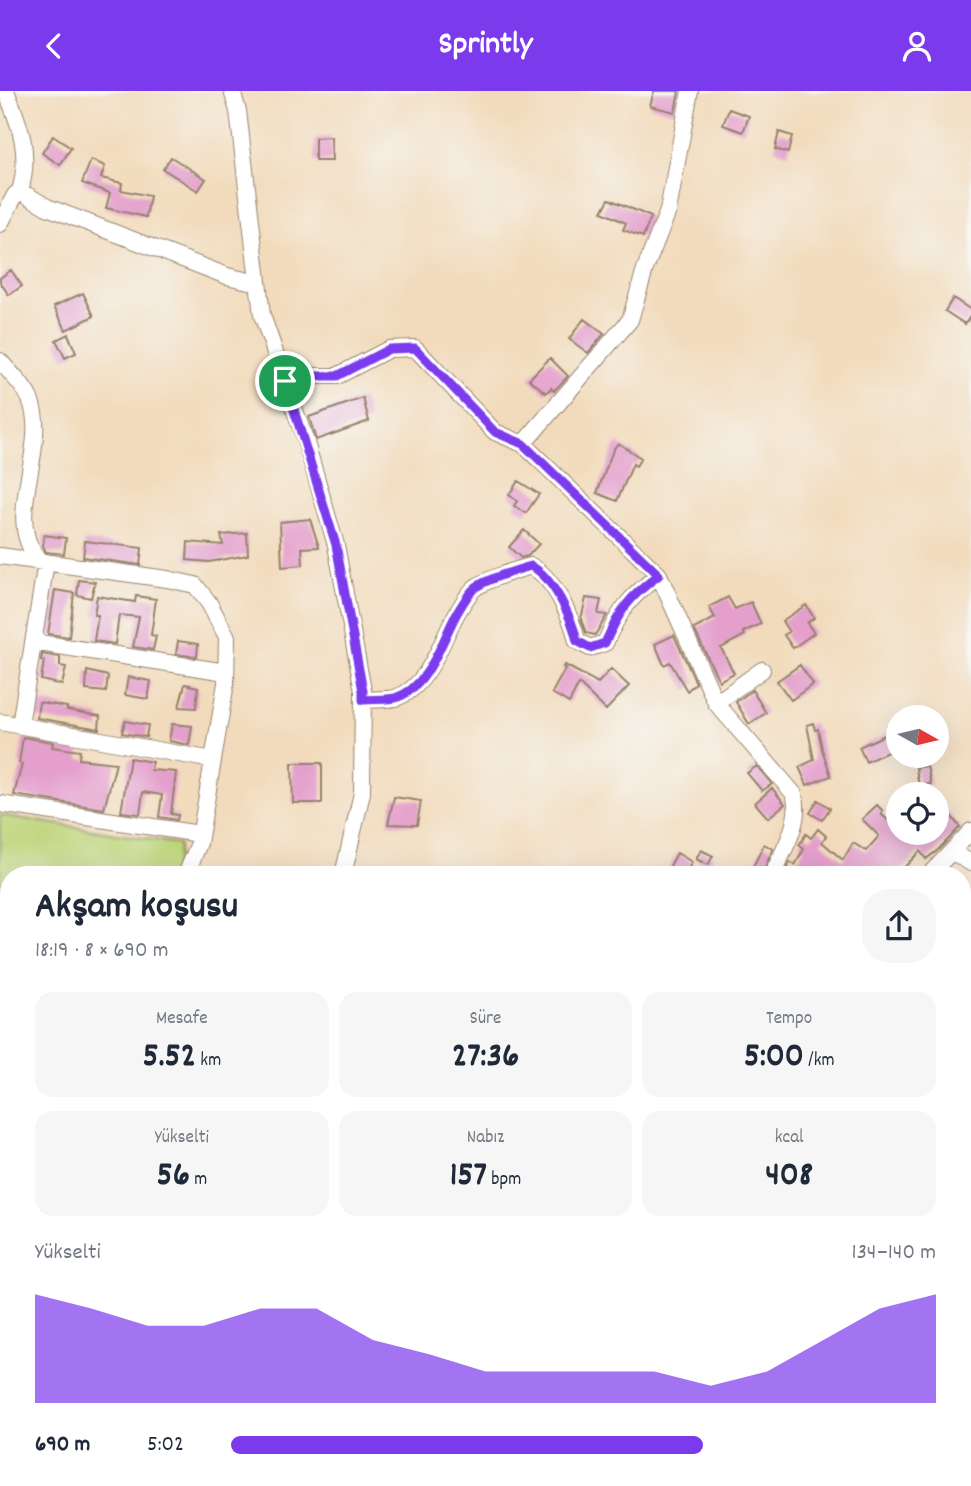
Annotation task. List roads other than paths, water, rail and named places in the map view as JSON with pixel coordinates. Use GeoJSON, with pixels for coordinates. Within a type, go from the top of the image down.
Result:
{"type":"FeatureCollection","features":[{"type":"Feature","properties":{"kind":"street"},"geometry":{"type":"LineString","coordinates":[[0,224],[15,195],[20,191],[25,170],[21,128],[6,91]]}},
{"type":"Feature","properties":{"kind":"street"},"geometry":{"type":"LineString","coordinates":[[232,91],[238,111],[262,315],[336,545],[363,691],[362,793],[346,866]]}},
{"type":"Feature","properties":{"kind":"street"},"geometry":{"type":"LineString","coordinates":[[523,444],[630,320],[645,269],[667,211],[690,91]]}},
{"type":"Feature","properties":{"kind":"street"},"geometry":{"type":"LineString","coordinates":[[20,191],[47,207],[227,276],[258,283]]}},
{"type":"Feature","properties":{"kind":"street"},"geometry":{"type":"LineString","coordinates":[[285,381],[300,376],[337,376],[389,349],[415,348],[495,432],[523,444],[659,575],[716,703],[794,794],[797,803],[785,848],[776,866]]}},
{"type":"Feature","properties":{"kind":"street"},"geometry":{"type":"LineString","coordinates":[[0,361],[30,398],[34,411],[35,429],[23,521],[28,544],[43,562],[20,725]]}},
{"type":"Feature","properties":{"kind":"street"},"geometry":{"type":"LineString","coordinates":[[0,556],[195,585],[209,603],[227,637],[226,673],[200,834],[189,866]]}},
{"type":"Feature","properties":{"kind":"street"},"geometry":{"type":"LineString","coordinates":[[363,700],[394,698],[419,684],[474,588],[491,580],[531,566],[543,572],[574,625],[577,641],[590,648],[605,643],[617,616],[628,600],[659,575]]}},
{"type":"Feature","properties":{"kind":"street"},"geometry":{"type":"LineString","coordinates":[[33,642],[226,673]]}},
{"type":"Feature","properties":{"kind":"street"},"geometry":{"type":"LineString","coordinates":[[716,703],[762,670]]}},
{"type":"Feature","properties":{"kind":"street"},"geometry":{"type":"LineString","coordinates":[[0,722],[213,759]]}},
{"type":"Feature","properties":{"kind":"street"},"geometry":{"type":"LineString","coordinates":[[0,804],[200,834]]}},
{"type":"Feature","properties":{"kind":"street"},"geometry":{"type":"LineString","coordinates":[[938,866],[971,831]]}},
{"type":"Feature","properties":{"kind":"street"},"geometry":{"type":"LineString","coordinates":[[952,852],[971,863]]}}]}
